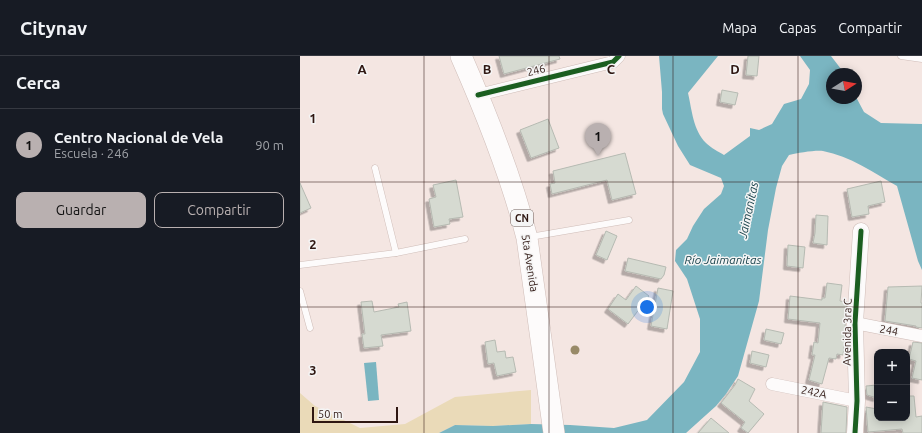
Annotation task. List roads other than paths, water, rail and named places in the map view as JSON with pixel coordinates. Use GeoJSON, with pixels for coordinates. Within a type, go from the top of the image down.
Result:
{"type":"FeatureCollection","features":[{"type":"Feature","properties":{"kind":"highway","name":"5ta Avenida"},"geometry":{"type":"LineString","coordinates":[[461,56],[478,95],[508,176],[527,238],[554,433]]}},
{"type":"Feature","properties":{"kind":"street","name":"246"},"geometry":{"type":"LineString","coordinates":[[478,95],[613,62],[620,56]]}},
{"type":"Feature","properties":{"kind":"street","name":"Avenida 3ra C"},"geometry":{"type":"LineString","coordinates":[[855,433],[857,401],[855,323],[861,231]]}},
{"type":"Feature","properties":{"kind":"street","name":"244"},"geometry":{"type":"LineString","coordinates":[[855,323],[922,336]]}},
{"type":"Feature","properties":{"kind":"street","name":"242A"},"geometry":{"type":"LineString","coordinates":[[772,384],[857,401]]}},
{"type":"Feature","properties":{"kind":"lane"},"geometry":{"type":"LineString","coordinates":[[901,56],[922,59]]}},
{"type":"Feature","properties":{"kind":"lane"},"geometry":{"type":"LineString","coordinates":[[374,168],[396,252]]}},
{"type":"Feature","properties":{"kind":"lane"},"geometry":{"type":"LineString","coordinates":[[527,238],[629,220]]}},
{"type":"Feature","properties":{"kind":"lane"},"geometry":{"type":"LineString","coordinates":[[300,265],[396,252],[465,240]]}},
{"type":"Feature","properties":{"kind":"lane"},"geometry":{"type":"LineString","coordinates":[[300,292],[310,328]]}},
{"type":"Feature","properties":{"kind":"water","name":"Río Jaimanitas"},"geometry":{"type":"Polygon","coordinates":[[[659,56],[718,56],[688,93],[698,132],[708,145],[724,155],[750,136],[750,128],[759,130],[772,124],[784,104],[801,99],[809,84],[810,70],[800,56],[831,56],[840,68],[826,68],[826,104],[860,104],[864,112],[881,123],[922,124],[922,270],[918,261],[897,186],[862,166],[833,153],[816,151],[789,155],[782,166],[776,188],[768,230],[759,301],[738,376],[716,406],[686,433],[439,433],[455,425],[493,426],[531,424],[614,428],[647,420],[684,382],[700,352],[700,319],[687,279],[675,261],[676,250],[687,239],[704,209],[721,194],[724,186],[721,178],[690,165],[678,146],[663,114],[659,56]]]}},
{"type":"Feature","properties":{"kind":"water"},"geometry":{"type":"Polygon","coordinates":[[[376,362],[379,400],[368,401],[364,363],[376,362]]]}},
{"type":"Feature","properties":{"kind":"place","name":"Centro Nacional de Vela"},"geometry":{"type":"Point","coordinates":[598,156]}},
{"type":"Feature","properties":{"kind":"water label","name":"Jaimanitas"},"geometry":{"type":"Point","coordinates":[748,210]}}]}
